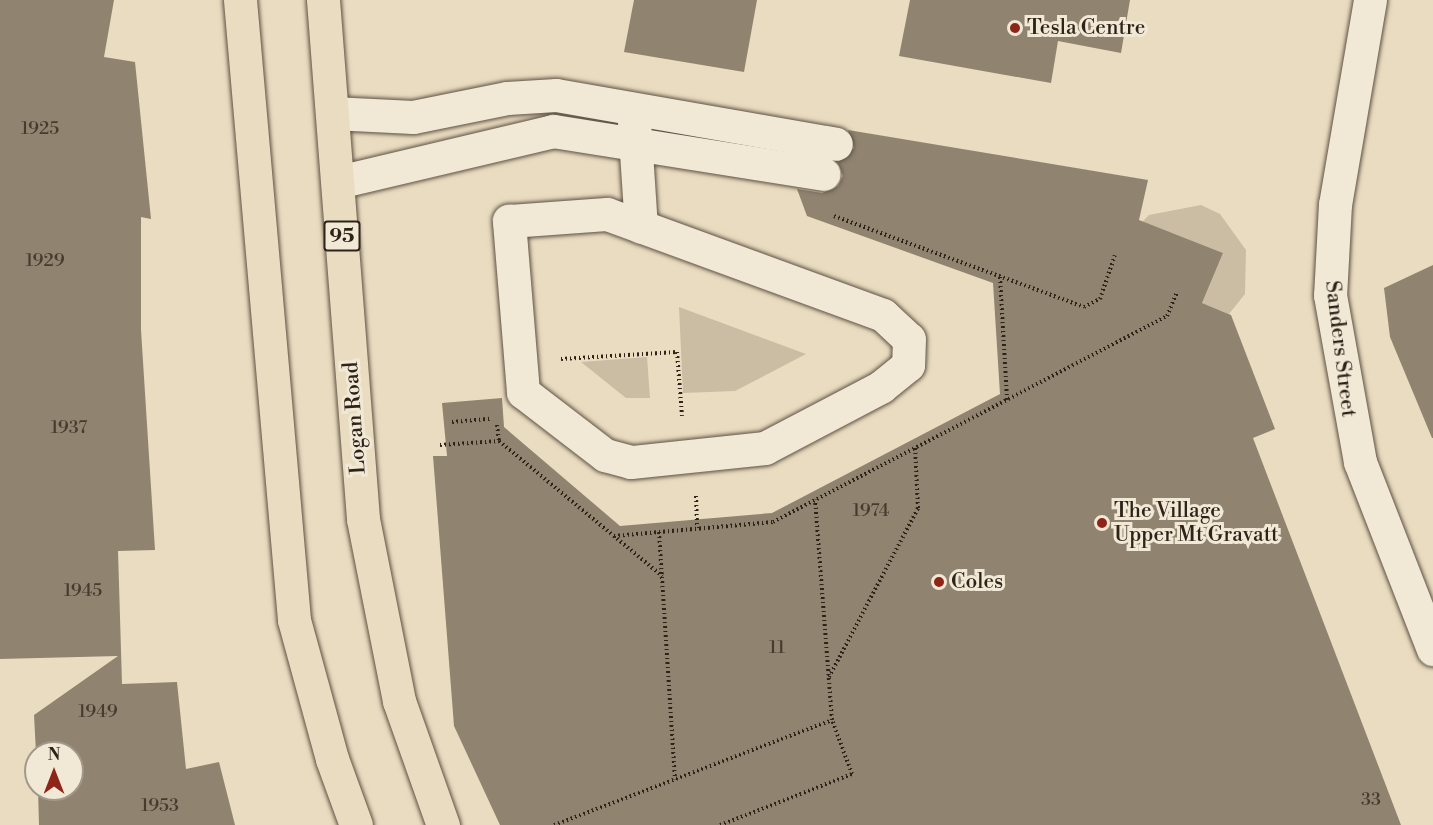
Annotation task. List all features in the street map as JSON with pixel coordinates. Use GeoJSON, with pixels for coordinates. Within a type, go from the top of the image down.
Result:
{"type":"FeatureCollection","features":[{"type":"Feature","properties":{"kind":"main road"},"geometry":{"type":"LineString","coordinates":[[240,0],[294,620],[332,759],[356,825]]}},
{"type":"Feature","properties":{"kind":"main road","name":"Logan Road"},"geometry":{"type":"LineString","coordinates":[[322,0],[371,577],[399,701],[443,825]]}},
{"type":"Feature","properties":{"kind":"street","name":"Sanders Street"},"geometry":{"type":"LineString","coordinates":[[1370,0],[1335,204],[1330,296],[1358,453],[1433,649]]}},
{"type":"Feature","properties":{"kind":"street"},"geometry":{"type":"LineString","coordinates":[[333,113],[413,117],[507,98],[556,94],[633,105],[836,144]]}},
{"type":"Feature","properties":{"kind":"street"},"geometry":{"type":"LineString","coordinates":[[633,105],[641,227]]}},
{"type":"Feature","properties":{"kind":"street"},"geometry":{"type":"LineString","coordinates":[[338,182],[452,158],[534,133],[589,132],[824,174]]}},
{"type":"Feature","properties":{"kind":"street"},"geometry":{"type":"LineString","coordinates":[[607,214],[883,315],[900,325],[909,339],[908,365],[881,387],[765,448],[631,462],[598,451],[523,392],[520,361],[510,221],[607,214]]}},
{"type":"Feature","properties":{"kind":"path"},"geometry":{"type":"LineString","coordinates":[[821,211],[1084,307],[1100,299],[1114,255]]}},
{"type":"Feature","properties":{"kind":"path"},"geometry":{"type":"LineString","coordinates":[[1000,276],[1007,400]]}},
{"type":"Feature","properties":{"kind":"path"},"geometry":{"type":"LineString","coordinates":[[614,536],[773,522],[1167,316],[1177,292]]}},
{"type":"Feature","properties":{"kind":"path"},"geometry":{"type":"LineString","coordinates":[[520,361],[677,352],[682,427]]}},
{"type":"Feature","properties":{"kind":"path"},"geometry":{"type":"LineString","coordinates":[[452,422],[483,419]]}},
{"type":"Feature","properties":{"kind":"path"},"geometry":{"type":"LineString","coordinates":[[440,445],[499,441],[662,576]]}},
{"type":"Feature","properties":{"kind":"path"},"geometry":{"type":"LineString","coordinates":[[829,677],[918,508],[915,447]]}},
{"type":"Feature","properties":{"kind":"path"},"geometry":{"type":"LineString","coordinates":[[697,487],[697,528]]}},
{"type":"Feature","properties":{"kind":"path"},"geometry":{"type":"LineString","coordinates":[[720,825],[852,774],[832,720],[815,500]]}},
{"type":"Feature","properties":{"kind":"path"},"geometry":{"type":"LineString","coordinates":[[659,532],[675,779]]}},
{"type":"Feature","properties":{"kind":"path"},"geometry":{"type":"LineString","coordinates":[[554,825],[832,720]]}},
{"type":"Feature","properties":{"kind":"shaded area"},"geometry":{"type":"Polygon","coordinates":[[[1201,205],[1220,214],[1246,250],[1245,294],[1229,314],[1202,303],[1223,253],[1172,233],[1134,230],[1149,215],[1201,205]]]}},
{"type":"Feature","properties":{"kind":"shaded area"},"geometry":{"type":"Polygon","coordinates":[[[679,307],[806,354],[735,391],[683,393],[679,307]]]}},
{"type":"Feature","properties":{"kind":"shaded area"},"geometry":{"type":"Polygon","coordinates":[[[647,357],[650,398],[626,398],[581,362],[647,357]]]}},
{"type":"Feature","properties":{"kind":"building"},"geometry":{"type":"Polygon","coordinates":[[[0,0],[114,0],[104,57],[135,62],[151,219],[141,217],[141,330],[155,550],[118,551],[122,684],[177,682],[186,769],[219,762],[235,825],[39,825],[38,801],[84,801],[84,741],[35,741],[34,715],[118,656],[0,659],[0,0]]]}},
{"type":"Feature","properties":{"kind":"building"},"geometry":{"type":"Polygon","coordinates":[[[634,0],[757,0],[744,72],[624,52],[634,0]]]}},
{"type":"Feature","properties":{"kind":"building","name":"Tesla Centre"},"geometry":{"type":"Polygon","coordinates":[[[910,0],[1130,0],[1121,53],[1058,41],[1051,83],[899,56],[910,0]]]}},
{"type":"Feature","properties":{"kind":"building"},"geometry":{"type":"Polygon","coordinates":[[[848,130],[1148,180],[1139,220],[1223,253],[1202,303],[1231,315],[1275,429],[1253,438],[1401,825],[500,825],[454,726],[433,456],[447,456],[442,403],[502,398],[504,427],[620,526],[772,513],[1000,394],[993,283],[807,216],[797,189],[822,193],[838,186],[843,176],[838,162],[854,148],[848,130]]]}},
{"type":"Feature","properties":{"kind":"building"},"geometry":{"type":"Polygon","coordinates":[[[1433,265],[1432,438],[1390,337],[1384,288],[1433,265]]]}},
{"type":"Feature","properties":{"kind":"place","name":"Tesla Centre"},"geometry":{"type":"Point","coordinates":[1015,28]}},
{"type":"Feature","properties":{"kind":"place","name":"The Village Upper Mt Gravatt"},"geometry":{"type":"Point","coordinates":[1102,523]}},
{"type":"Feature","properties":{"kind":"place","name":"Coles"},"geometry":{"type":"Point","coordinates":[939,582]}}]}
